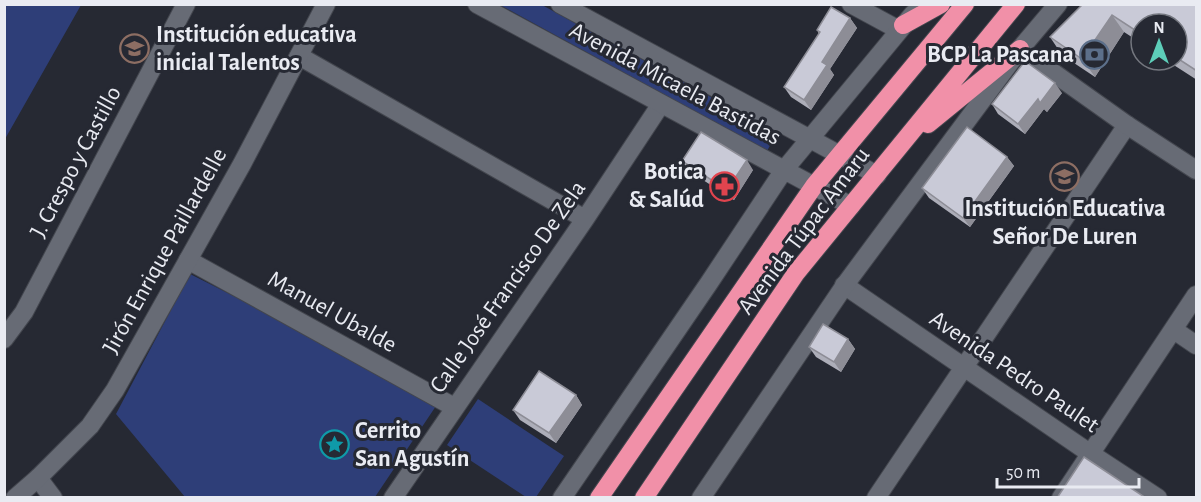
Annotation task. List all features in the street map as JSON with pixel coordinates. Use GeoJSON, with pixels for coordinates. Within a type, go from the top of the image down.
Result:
{"type":"FeatureCollection","features":[{"type":"Feature","properties":{"kind":"highway"},"geometry":{"type":"LineString","coordinates":[[901,28],[941,4]]}},
{"type":"Feature","properties":{"kind":"highway","name":"Avenida Túpac Amaru"},"geometry":{"type":"LineString","coordinates":[[599,498],[814,186],[965,4]]}},
{"type":"Feature","properties":{"kind":"highway","name":"Avenida Túpac Amaru"},"geometry":{"type":"LineString","coordinates":[[644,498],[796,273],[1016,4]]}},
{"type":"Feature","properties":{"kind":"highway"},"geometry":{"type":"LineString","coordinates":[[896,149],[1020,49]]}},
{"type":"Feature","properties":{"kind":"street","name":"J. Crespo y Castillo"},"geometry":{"type":"LineString","coordinates":[[4,339],[24,312],[186,4]]}},
{"type":"Feature","properties":{"kind":"street","name":"Jirón Enrique Paillardelle"},"geometry":{"type":"LineString","coordinates":[[15,498],[90,426],[115,390],[326,4]]}},
{"type":"Feature","properties":{"kind":"street","name":"Avenida Micaela Bastidas"},"geometry":{"type":"LineString","coordinates":[[477,4],[851,206]]}},
{"type":"Feature","properties":{"kind":"street","name":"Avenida Micaela Bastidas"},"geometry":{"type":"LineString","coordinates":[[560,4],[877,175]]}},
{"type":"Feature","properties":{"kind":"street"},"geometry":{"type":"LineString","coordinates":[[851,4],[901,28]]}},
{"type":"Feature","properties":{"kind":"street","name":"Avenida Túpac Amaru"},"geometry":{"type":"LineString","coordinates":[[562,498],[703,293],[784,170],[922,4]]}},
{"type":"Feature","properties":{"kind":"street"},"geometry":{"type":"LineString","coordinates":[[701,498],[844,285],[1020,49],[1058,4]]}},
{"type":"Feature","properties":{"kind":"street"},"geometry":{"type":"LineString","coordinates":[[1020,49],[1127,125],[1197,170]]}},
{"type":"Feature","properties":{"kind":"street"},"geometry":{"type":"LineString","coordinates":[[299,56],[585,219]]}},
{"type":"Feature","properties":{"kind":"street","name":"Calle José Francisco De Zela"},"geometry":{"type":"LineString","coordinates":[[393,498],[585,219],[661,104]]}},
{"type":"Feature","properties":{"kind":"street"},"geometry":{"type":"LineString","coordinates":[[876,498],[1127,125]]}},
{"type":"Feature","properties":{"kind":"street","name":"Manuel Ubalde"},"geometry":{"type":"LineString","coordinates":[[188,260],[454,407]]}},
{"type":"Feature","properties":{"kind":"street","name":"Avenida Pedro Paulet"},"geometry":{"type":"LineString","coordinates":[[844,285],[1158,498]]}},
{"type":"Feature","properties":{"kind":"street"},"geometry":{"type":"LineString","coordinates":[[1061,498],[1197,295]]}},
{"type":"Feature","properties":{"kind":"street"},"geometry":{"type":"LineString","coordinates":[[1174,330],[1197,345]]}},
{"type":"Feature","properties":{"kind":"street"},"geometry":{"type":"LineString","coordinates":[[38,478],[53,498]]}},
{"type":"Feature","properties":{"kind":"shaded area"},"geometry":{"type":"Polygon","coordinates":[[[4,5],[81,5],[5,139],[4,5]]]}},
{"type":"Feature","properties":{"kind":"shaded area"},"geometry":{"type":"Polygon","coordinates":[[[500,5],[542,5],[777,133],[767,151],[500,5]]]}},
{"type":"Feature","properties":{"kind":"shaded area"},"geometry":{"type":"Polygon","coordinates":[[[190,274],[436,398],[436,406],[375,497],[185,497],[116,414],[190,274]]]}},
{"type":"Feature","properties":{"kind":"shaded area"},"geometry":{"type":"Polygon","coordinates":[[[478,399],[564,456],[536,497],[526,497],[447,445],[478,399]]]}},
{"type":"Feature","properties":{"kind":"building"},"geometry":{"type":"Polygon","coordinates":[[[1083,4],[1197,4],[1197,71],[1189,66],[1189,12],[1129,12],[1129,26],[1112,15],[1082,59],[1050,37],[1083,4]]]}},
{"type":"Feature","properties":{"kind":"building"},"geometry":{"type":"Polygon","coordinates":[[[831,7],[850,18],[822,62],[827,65],[804,100],[784,87],[820,32],[817,30],[831,7]]]}},
{"type":"Feature","properties":{"kind":"building"},"geometry":{"type":"Polygon","coordinates":[[[1025,61],[1055,83],[1040,103],[1038,99],[1018,124],[992,104],[1025,61]]]}},
{"type":"Feature","properties":{"kind":"building"},"geometry":{"type":"Polygon","coordinates":[[[967,127],[1007,157],[963,218],[922,188],[967,127]]]}},
{"type":"Feature","properties":{"kind":"building"},"geometry":{"type":"Polygon","coordinates":[[[701,132],[747,160],[727,190],[682,161],[701,132]]]}},
{"type":"Feature","properties":{"kind":"building"},"geometry":{"type":"Polygon","coordinates":[[[823,324],[848,339],[834,362],[809,347],[823,324]]]}},
{"type":"Feature","properties":{"kind":"building"},"geometry":{"type":"Polygon","coordinates":[[[539,371],[576,395],[549,433],[513,410],[539,371]]]}},
{"type":"Feature","properties":{"kind":"building"},"geometry":{"type":"Polygon","coordinates":[[[1084,457],[1146,498],[1057,498],[1084,457]]]}},
{"type":"Feature","properties":{"kind":"place","name":"Institución educativa inicial Talentos"},"geometry":{"type":"Point","coordinates":[135,49]}},
{"type":"Feature","properties":{"kind":"place","name":"BCP La Pascana"},"geometry":{"type":"Point","coordinates":[1095,55]}},
{"type":"Feature","properties":{"kind":"place","name":"Institución Educativa Señor De Luren"},"geometry":{"type":"Point","coordinates":[1065,176]}},
{"type":"Feature","properties":{"kind":"place","name":"Botica & Salúd"},"geometry":{"type":"Point","coordinates":[725,186]}},
{"type":"Feature","properties":{"kind":"place","name":"Cerrito San Agustín"},"geometry":{"type":"Point","coordinates":[334,445]}}]}
